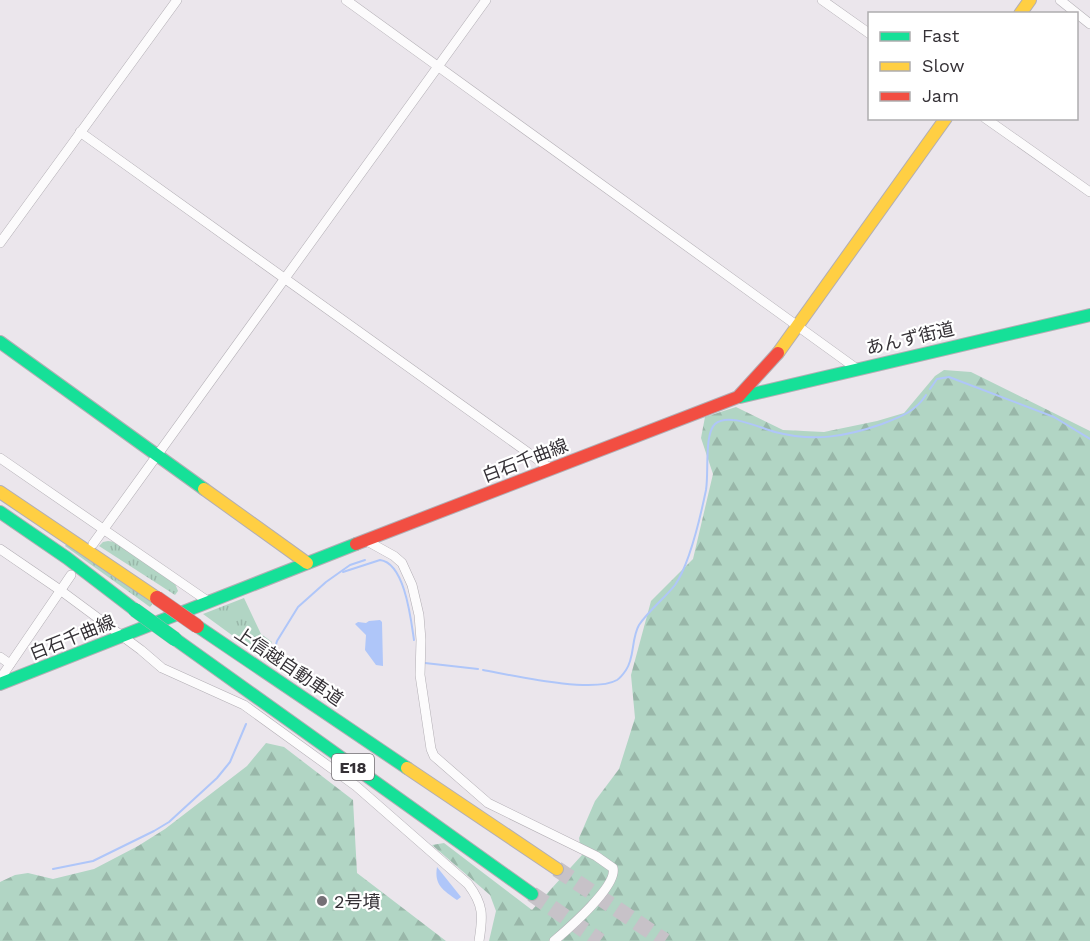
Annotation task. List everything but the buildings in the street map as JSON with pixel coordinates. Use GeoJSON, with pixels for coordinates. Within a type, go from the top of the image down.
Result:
{"type":"FeatureCollection","features":[{"type":"Feature","properties":{"kind":"main road","name":"白石千曲線"},"geometry":{"type":"LineString","coordinates":[[0,684],[738,397],[780,351],[945,120]]}},
{"type":"Feature","properties":{"kind":"main road","name":"あんず街道"},"geometry":{"type":"LineString","coordinates":[[738,397],[1090,315]]}},
{"type":"Feature","properties":{"kind":"main road"},"geometry":{"type":"LineString","coordinates":[[0,342],[307,563]]}},
{"type":"Feature","properties":{"kind":"main road","name":"上信越自動車道"},"geometry":{"type":"LineString","coordinates":[[0,492],[557,869]]}},
{"type":"Feature","properties":{"kind":"main road","name":"E18"},"geometry":{"type":"LineString","coordinates":[[0,512],[532,894]]}},
{"type":"Feature","properties":{"kind":"street"},"geometry":{"type":"LineString","coordinates":[[0,243],[177,0]]}},
{"type":"Feature","properties":{"kind":"street"},"geometry":{"type":"LineString","coordinates":[[346,0],[857,369]]}},
{"type":"Feature","properties":{"kind":"street"},"geometry":{"type":"LineString","coordinates":[[93,544],[486,0]]}},
{"type":"Feature","properties":{"kind":"street"},"geometry":{"type":"LineString","coordinates":[[822,0],[868,33]]}},
{"type":"Feature","properties":{"kind":"street"},"geometry":{"type":"LineString","coordinates":[[1060,0],[1075,12]]}},
{"type":"Feature","properties":{"kind":"street"},"geometry":{"type":"LineString","coordinates":[[1078,14],[1090,24]]}},
{"type":"Feature","properties":{"kind":"street"},"geometry":{"type":"LineString","coordinates":[[988,120],[1090,192]]}},
{"type":"Feature","properties":{"kind":"street"},"geometry":{"type":"LineString","coordinates":[[80,132],[551,469]]}},
{"type":"Feature","properties":{"kind":"street"},"geometry":{"type":"LineString","coordinates":[[0,458],[209,602]]}},
{"type":"Feature","properties":{"kind":"street"},"geometry":{"type":"LineString","coordinates":[[367,541],[402,563],[412,585],[422,640],[420,675],[434,756],[488,803],[596,856],[612,868],[613,878],[609,884],[554,941]]}},
{"type":"Feature","properties":{"kind":"street"},"geometry":{"type":"LineString","coordinates":[[0,549],[60,590],[162,668],[244,705],[356,786],[468,884],[479,898],[483,918],[479,941]]}},
{"type":"Feature","properties":{"kind":"street"},"geometry":{"type":"LineString","coordinates":[[0,679],[71,575]]}},
{"type":"Feature","properties":{"kind":"street"},"geometry":{"type":"LineString","coordinates":[[0,657],[10,664]]}},
{"type":"Feature","properties":{"kind":"green space"},"geometry":{"type":"Polygon","coordinates":[[[944,370],[971,372],[1090,431],[1090,941],[489,941],[496,911],[490,895],[432,845],[444,843],[532,910],[582,855],[579,838],[595,801],[619,769],[635,718],[631,675],[651,601],[693,559],[713,474],[701,438],[705,417],[736,407],[783,430],[824,432],[904,413],[935,376],[944,370]]]}},
{"type":"Feature","properties":{"kind":"green space"},"geometry":{"type":"Polygon","coordinates":[[[108,541],[115,542],[174,581],[178,591],[175,595],[99,546],[108,541]]]}},
{"type":"Feature","properties":{"kind":"green space"},"geometry":{"type":"Polygon","coordinates":[[[67,543],[154,602],[150,607],[65,546],[67,543]]]}},
{"type":"Feature","properties":{"kind":"green space"},"geometry":{"type":"Polygon","coordinates":[[[244,598],[261,634],[272,642],[262,657],[203,614],[244,598]]]}},
{"type":"Feature","properties":{"kind":"green space"},"geometry":{"type":"Polygon","coordinates":[[[266,743],[284,747],[353,800],[357,873],[446,941],[0,941],[0,882],[15,875],[28,873],[53,879],[94,869],[165,829],[247,766],[266,743]]]}},
{"type":"Feature","properties":{"kind":"water"},"geometry":{"type":"Polygon","coordinates":[[[380,620],[382,622],[383,666],[376,665],[365,650],[366,635],[355,624],[380,620]]]}},
{"type":"Feature","properties":{"kind":"water"},"geometry":{"type":"Polygon","coordinates":[[[437,867],[461,897],[457,900],[438,883],[437,867]]]}},
{"type":"Feature","properties":{"kind":"waterway"},"geometry":{"type":"LineString","coordinates":[[930,389],[937,379],[949,377],[1054,417],[1090,439]]}},
{"type":"Feature","properties":{"kind":"waterway"},"geometry":{"type":"LineString","coordinates":[[483,670],[531,679],[590,685],[606,684],[621,677],[629,665],[639,625],[675,585],[685,565],[706,490],[709,436],[715,424],[721,421],[736,420],[789,435],[829,437],[882,424],[901,416],[917,406],[926,395]]}},
{"type":"Feature","properties":{"kind":"waterway"},"geometry":{"type":"LineString","coordinates":[[272,658],[277,641],[298,607],[326,582],[350,565],[365,560]]}},
{"type":"Feature","properties":{"kind":"waterway"},"geometry":{"type":"LineString","coordinates":[[343,572],[380,560],[389,563],[401,581],[414,640]]}},
{"type":"Feature","properties":{"kind":"waterway"},"geometry":{"type":"LineString","coordinates":[[425,663],[478,669]]}},
{"type":"Feature","properties":{"kind":"waterway"},"geometry":{"type":"LineString","coordinates":[[53,869],[93,861],[169,822],[217,778],[230,762],[246,724]]}},
{"type":"Feature","properties":{"kind":"tunnel"},"geometry":{"type":"LineString","coordinates":[[557,869],[665,941]]}},
{"type":"Feature","properties":{"kind":"tunnel"},"geometry":{"type":"LineString","coordinates":[[532,894],[600,941]]}},
{"type":"Feature","properties":{"kind":"traffic: fast"},"geometry":{"type":"LineString","coordinates":[[740,397],[1090,315]]}},
{"type":"Feature","properties":{"kind":"traffic: fast"},"geometry":{"type":"LineString","coordinates":[[0,342],[204,489]]}},
{"type":"Feature","properties":{"kind":"traffic: fast"},"geometry":{"type":"LineString","coordinates":[[0,512],[67,558],[135,610]]}},
{"type":"Feature","properties":{"kind":"traffic: fast"},"geometry":{"type":"LineString","coordinates":[[0,684],[356,544]]}},
{"type":"Feature","properties":{"kind":"traffic: fast"},"geometry":{"type":"LineString","coordinates":[[135,610],[175,639]]}},
{"type":"Feature","properties":{"kind":"traffic: fast"},"geometry":{"type":"LineString","coordinates":[[197,626],[407,768]]}},
{"type":"Feature","properties":{"kind":"traffic: fast"},"geometry":{"type":"LineString","coordinates":[[175,639],[532,894]]}},
{"type":"Feature","properties":{"kind":"traffic: slow"},"geometry":{"type":"LineString","coordinates":[[1021,12],[1030,0]]}},
{"type":"Feature","properties":{"kind":"traffic: slow"},"geometry":{"type":"LineString","coordinates":[[778,353],[945,120]]}},
{"type":"Feature","properties":{"kind":"traffic: slow"},"geometry":{"type":"LineString","coordinates":[[204,489],[307,563]]}},
{"type":"Feature","properties":{"kind":"traffic: slow"},"geometry":{"type":"LineString","coordinates":[[0,492],[157,598]]}},
{"type":"Feature","properties":{"kind":"traffic: slow"},"geometry":{"type":"LineString","coordinates":[[407,768],[557,869]]}},
{"type":"Feature","properties":{"kind":"traffic: jam"},"geometry":{"type":"LineString","coordinates":[[356,544],[738,397],[778,353]]}},
{"type":"Feature","properties":{"kind":"traffic: jam"},"geometry":{"type":"LineString","coordinates":[[157,598],[197,626]]}},
{"type":"Feature","properties":{"kind":"place","name":"2号墳"},"geometry":{"type":"Point","coordinates":[322,901]}}]}
